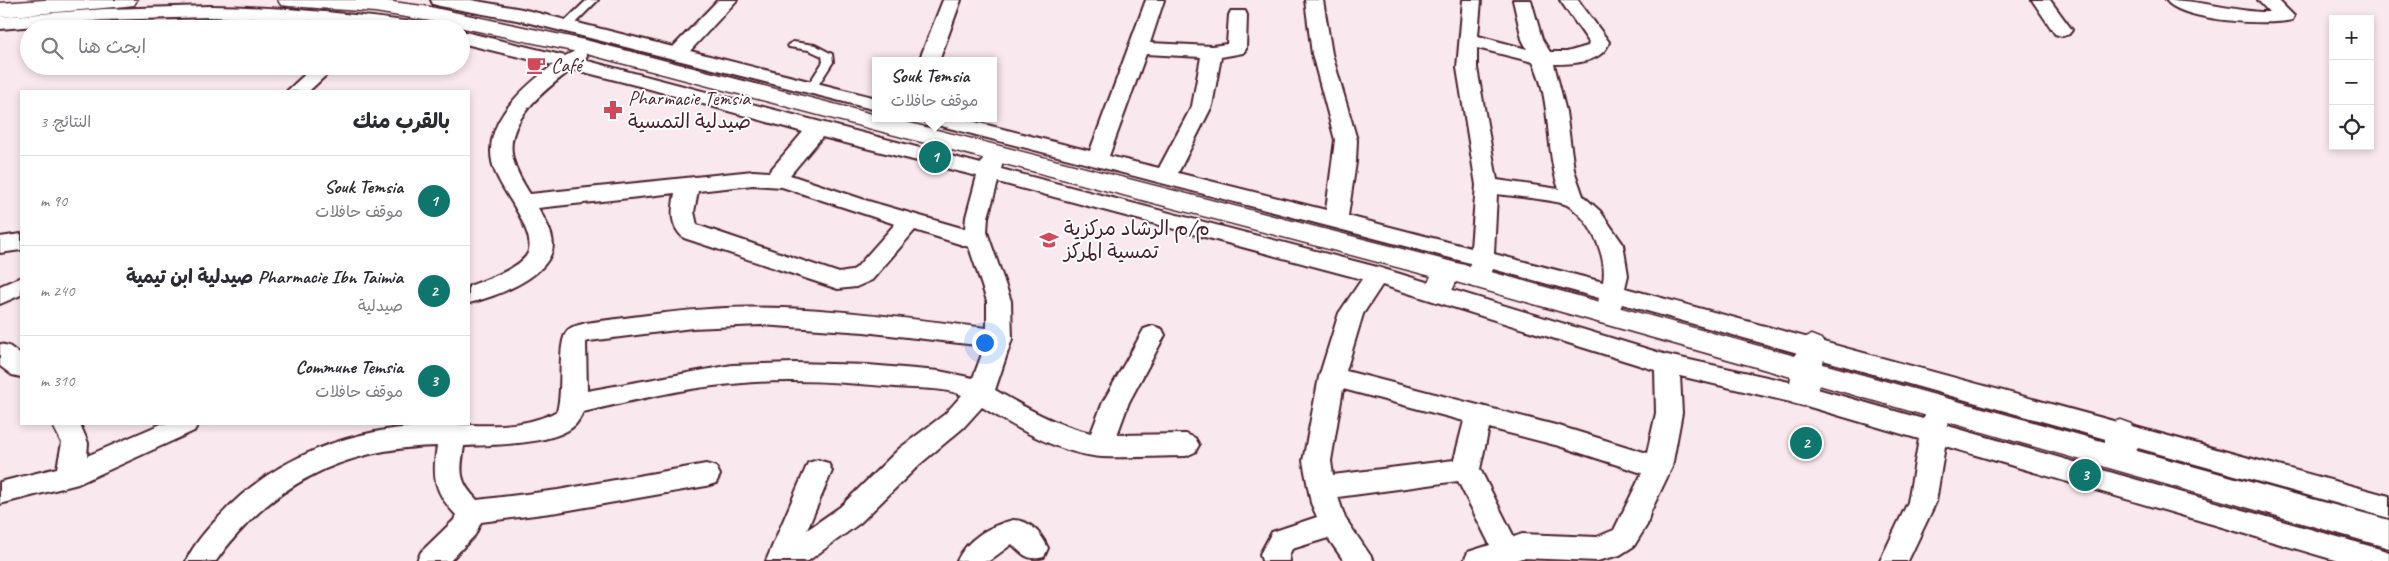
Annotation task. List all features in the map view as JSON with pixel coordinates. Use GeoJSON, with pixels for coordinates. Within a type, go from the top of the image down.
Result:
{"type":"FeatureCollection","features":[{"type":"Feature","properties":{"kind":"main road"},"geometry":{"type":"LineString","coordinates":[[0,10],[126,0]]}},
{"type":"Feature","properties":{"kind":"main road"},"geometry":{"type":"LineString","coordinates":[[289,0],[370,14],[461,20]]}},
{"type":"Feature","properties":{"kind":"main road"},"geometry":{"type":"LineString","coordinates":[[470,22],[587,49],[671,61],[872,110]]}},
{"type":"Feature","properties":{"kind":"main road"},"geometry":{"type":"LineString","coordinates":[[898,122],[991,164],[1092,169],[1442,281],[1481,269],[1610,304],[1807,371],[1935,420],[2121,446],[2389,534]]}},
{"type":"Feature","properties":{"kind":"street"},"geometry":{"type":"LineString","coordinates":[[440,0],[492,4],[522,15],[566,26],[587,49],[646,81],[817,129],[991,164],[1141,211],[1377,275],[1442,281],[1668,364],[1807,371],[2389,508]]}},
{"type":"Feature","properties":{"kind":"street"},"geometry":{"type":"LineString","coordinates":[[522,15],[536,0]]}},
{"type":"Feature","properties":{"kind":"street"},"geometry":{"type":"LineString","coordinates":[[671,61],[728,0]]}},
{"type":"Feature","properties":{"kind":"street"},"geometry":{"type":"LineString","coordinates":[[931,57],[952,0]]}},
{"type":"Feature","properties":{"kind":"street"},"geometry":{"type":"LineString","coordinates":[[1092,169],[1139,48],[1155,0]]}},
{"type":"Feature","properties":{"kind":"street"},"geometry":{"type":"LineString","coordinates":[[1314,0],[1322,54],[1346,140],[1345,162],[1336,220]]}},
{"type":"Feature","properties":{"kind":"street"},"geometry":{"type":"LineString","coordinates":[[945,122],[1092,169],[1165,177],[1336,220],[1481,269],[1487,185],[1467,68],[1472,0]]}},
{"type":"Feature","properties":{"kind":"street"},"geometry":{"type":"LineString","coordinates":[[1522,0],[1532,39],[1545,66],[1550,82],[1556,112],[1563,170],[1574,198],[1592,216],[1611,244],[1616,275],[1610,304]]}},
{"type":"Feature","properties":{"kind":"street"},"geometry":{"type":"LineString","coordinates":[[1468,39],[1539,56],[1574,58],[1597,49],[1599,42],[1569,0]]}},
{"type":"Feature","properties":{"kind":"street"},"geometry":{"type":"LineString","coordinates":[[2041,0],[2062,30]]}},
{"type":"Feature","properties":{"kind":"street"},"geometry":{"type":"LineString","coordinates":[[2175,0],[2191,8],[2210,13],[2285,16],[2267,0]]}},
{"type":"Feature","properties":{"kind":"street"},"geometry":{"type":"LineString","coordinates":[[40,20],[90,15],[197,11],[370,14],[389,20]]}},
{"type":"Feature","properties":{"kind":"street"},"geometry":{"type":"LineString","coordinates":[[1139,48],[1212,52],[1236,49],[1238,15]]}},
{"type":"Feature","properties":{"kind":"street"},"geometry":{"type":"LineString","coordinates":[[0,24],[20,22]]}},
{"type":"Feature","properties":{"kind":"street"},"geometry":{"type":"LineString","coordinates":[[470,38],[587,49]]}},
{"type":"Feature","properties":{"kind":"street"},"geometry":{"type":"LineString","coordinates":[[470,295],[519,273],[531,265],[538,257],[540,235],[502,166],[501,142],[507,127],[524,100],[587,49]]}},
{"type":"Feature","properties":{"kind":"street"},"geometry":{"type":"LineString","coordinates":[[1165,177],[1202,106],[1212,52]]}},
{"type":"Feature","properties":{"kind":"street"},"geometry":{"type":"LineString","coordinates":[[671,61],[811,88],[872,110]]}},
{"type":"Feature","properties":{"kind":"street"},"geometry":{"type":"LineString","coordinates":[[298,90],[316,75]]}},
{"type":"Feature","properties":{"kind":"street"},"geometry":{"type":"LineString","coordinates":[[776,178],[817,129]]}},
{"type":"Feature","properties":{"kind":"street"},"geometry":{"type":"LineString","coordinates":[[786,561],[850,515],[910,456],[954,421],[980,392],[1000,339],[1000,302],[977,241],[977,217],[991,164]]}},
{"type":"Feature","properties":{"kind":"street"},"geometry":{"type":"LineString","coordinates":[[523,202],[776,178],[977,241]]}},
{"type":"Feature","properties":{"kind":"street"},"geometry":{"type":"LineString","coordinates":[[688,185],[683,206],[683,222],[692,233],[838,281],[856,280],[864,274],[911,221]]}},
{"type":"Feature","properties":{"kind":"street"},"geometry":{"type":"LineString","coordinates":[[1487,185],[1574,198]]}},
{"type":"Feature","properties":{"kind":"street"},"geometry":{"type":"LineString","coordinates":[[0,245],[20,242]]}},
{"type":"Feature","properties":{"kind":"street"},"geometry":{"type":"LineString","coordinates":[[1360,561],[1334,524],[1324,502],[1318,461],[1332,377],[1351,313],[1377,275]]}},
{"type":"Feature","properties":{"kind":"street"},"geometry":{"type":"LineString","coordinates":[[0,296],[20,286]]}},
{"type":"Feature","properties":{"kind":"street"},"geometry":{"type":"LineString","coordinates":[[200,561],[233,517],[252,501],[307,466],[337,453],[367,443],[392,438],[511,433],[550,427],[565,419],[570,412],[572,404],[574,340],[578,335],[586,332],[691,320],[763,317],[861,323],[1000,339]]}},
{"type":"Feature","properties":{"kind":"street"},"geometry":{"type":"LineString","coordinates":[[1100,446],[1116,402],[1153,336]]}},
{"type":"Feature","properties":{"kind":"street"},"geometry":{"type":"LineString","coordinates":[[1478,561],[1522,546],[1580,549],[1610,546],[1624,538],[1633,525],[1636,513],[1658,466],[1669,413],[1668,364]]}},
{"type":"Feature","properties":{"kind":"street"},"geometry":{"type":"LineString","coordinates":[[572,404],[658,386],[732,374],[765,372],[868,375],[939,381],[966,386],[980,392],[1002,408],[1023,419],[1066,438],[1100,446],[1186,444]]}},
{"type":"Feature","properties":{"kind":"street"},"geometry":{"type":"LineString","coordinates":[[1332,377],[1479,415],[1658,466]]}},
{"type":"Feature","properties":{"kind":"street"},"geometry":{"type":"LineString","coordinates":[[1479,415],[1468,454],[1466,469],[1507,551]]}},
{"type":"Feature","properties":{"kind":"street"},"geometry":{"type":"LineString","coordinates":[[1894,561],[1922,502],[1935,420],[2317,552],[2380,561]]}},
{"type":"Feature","properties":{"kind":"street"},"geometry":{"type":"LineString","coordinates":[[66,425],[70,429],[76,448],[68,476]]}},
{"type":"Feature","properties":{"kind":"street"},"geometry":{"type":"LineString","coordinates":[[0,493],[68,476],[184,425]]}},
{"type":"Feature","properties":{"kind":"street"},"geometry":{"type":"LineString","coordinates":[[452,434],[447,483],[454,495],[472,512]]}},
{"type":"Feature","properties":{"kind":"street"},"geometry":{"type":"LineString","coordinates":[[1322,488],[1466,469]]}},
{"type":"Feature","properties":{"kind":"street"},"geometry":{"type":"LineString","coordinates":[[780,561],[818,471]]}},
{"type":"Feature","properties":{"kind":"street"},"geometry":{"type":"LineString","coordinates":[[472,512],[558,500],[706,475]]}},
{"type":"Feature","properties":{"kind":"street"},"geometry":{"type":"LineString","coordinates":[[431,561],[465,527],[472,512]]}},
{"type":"Feature","properties":{"kind":"street"},"geometry":{"type":"LineString","coordinates":[[1276,561],[1274,554],[1282,540],[1334,524]]}},
{"type":"Feature","properties":{"kind":"street"},"geometry":{"type":"LineString","coordinates":[[971,561],[984,548],[1009,532],[1019,532],[1034,548]]}},
{"type":"Feature","properties":{"kind":"lane"},"geometry":{"type":"LineString","coordinates":[[566,26],[593,0]]}},
{"type":"Feature","properties":{"kind":"lane"},"geometry":{"type":"LineString","coordinates":[[793,45],[811,47],[827,54],[828,62],[811,88]]}},
{"type":"Feature","properties":{"kind":"place","name":"Café"},"geometry":{"type":"Point","coordinates":[536,65]}},
{"type":"Feature","properties":{"kind":"place","name":"Pharmacie Temsia صيدلية التمسية"},"geometry":{"type":"Point","coordinates":[613,110]}},
{"type":"Feature","properties":{"kind":"place","name":"Souk Temsia"},"geometry":{"type":"Point","coordinates":[935,157]}},
{"type":"Feature","properties":{"kind":"place","name":"م/م الرشاد مركزية تمسية المركز"},"geometry":{"type":"Point","coordinates":[1049,240]}},
{"type":"Feature","properties":{"kind":"place","name":"Pharmacie Ibn Taimia صيدلية ابن تيمية"},"geometry":{"type":"Point","coordinates":[1806,443]}},
{"type":"Feature","properties":{"kind":"place","name":"Commune Temsia"},"geometry":{"type":"Point","coordinates":[2085,475]}}]}
